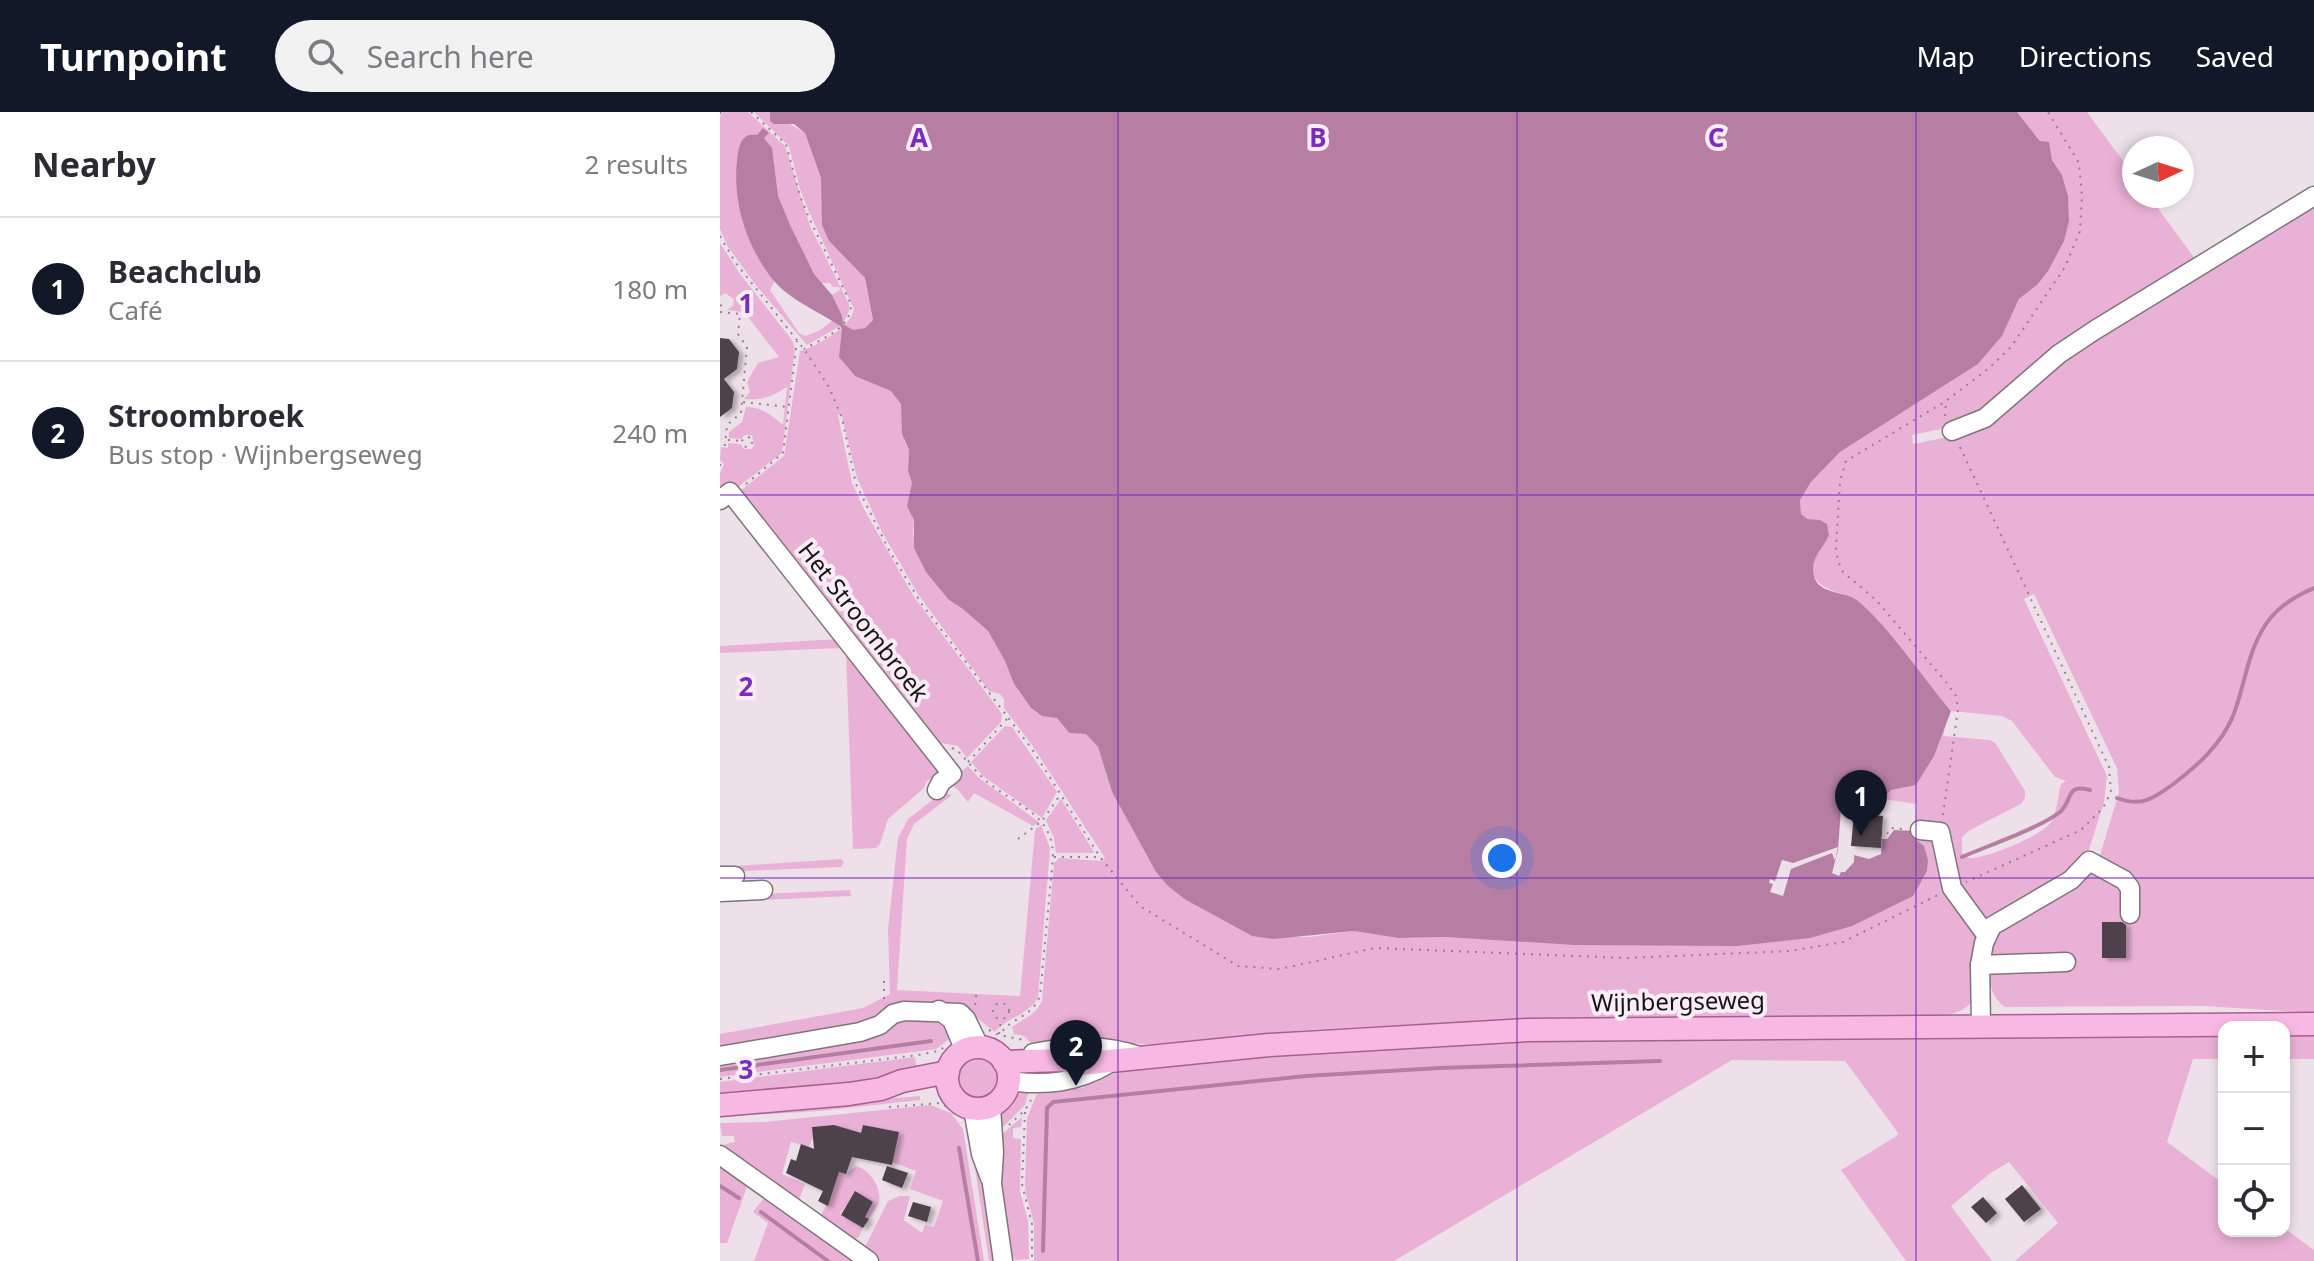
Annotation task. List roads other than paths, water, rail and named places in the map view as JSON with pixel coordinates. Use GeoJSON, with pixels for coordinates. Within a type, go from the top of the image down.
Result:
{"type":"FeatureCollection","features":[{"type":"Feature","properties":{"kind":"main road","name":"Wijnbergseweg"},"geometry":{"type":"LineString","coordinates":[[1007,1071],[1062,1060],[1080,1064],[1269,1045],[1461,1032],[2314,1024]]}},
{"type":"Feature","properties":{"kind":"main road"},"geometry":{"type":"LineString","coordinates":[[981,1045],[998,1054],[1007,1071],[1003,1096],[974,1110],[958,1101],[948,1080],[951,1063],[981,1045]]}},
{"type":"Feature","properties":{"kind":"main road"},"geometry":{"type":"LineString","coordinates":[[720,1105],[803,1100],[881,1089],[905,1093],[948,1080]]}},
{"type":"Feature","properties":{"kind":"street"},"geometry":{"type":"LineString","coordinates":[[1952,431],[1985,418],[2059,354],[2314,196]]}},
{"type":"Feature","properties":{"kind":"street","name":"Het Stroombroek"},"geometry":{"type":"LineString","coordinates":[[726,497],[952,774],[941,782],[937,790]]}},
{"type":"Feature","properties":{"kind":"street"},"geometry":{"type":"LineString","coordinates":[[1920,830],[1940,832],[1952,888],[1987,936]]}},
{"type":"Feature","properties":{"kind":"street"},"geometry":{"type":"LineString","coordinates":[[1981,1026],[1980,965],[1992,926],[2071,880],[2089,861],[2124,880],[2130,888],[2130,914]]}},
{"type":"Feature","properties":{"kind":"street"},"geometry":{"type":"LineString","coordinates":[[720,892],[737,882]]}},
{"type":"Feature","properties":{"kind":"street"},"geometry":{"type":"LineString","coordinates":[[1980,965],[2066,962]]}},
{"type":"Feature","properties":{"kind":"street"},"geometry":{"type":"LineString","coordinates":[[720,1056],[860,1032],[904,1011],[939,1010],[963,1015],[981,1045]]}},
{"type":"Feature","properties":{"kind":"street","name":"Wijnbergseweg"},"geometry":{"type":"LineString","coordinates":[[1113,1061],[1085,1078],[1033,1084],[1007,1071],[1030,1053],[1088,1046],[1119,1048],[1144,1057]]}},
{"type":"Feature","properties":{"kind":"street"},"geometry":{"type":"LineString","coordinates":[[974,1110],[981,1154],[992,1184],[1003,1261]]}},
{"type":"Feature","properties":{"kind":"street"},"geometry":{"type":"LineString","coordinates":[[720,1155],[869,1261]]}},
{"type":"Feature","properties":{"kind":"waterway"},"geometry":{"type":"LineString","coordinates":[[2117,798],[2133,802],[2153,798],[2207,754],[2233,716],[2250,658],[2266,624],[2287,602],[2314,588]]}},
{"type":"Feature","properties":{"kind":"waterway"},"geometry":{"type":"LineString","coordinates":[[1962,857],[2051,818],[2064,808],[2073,791],[2082,788],[2090,790]]}},
{"type":"Feature","properties":{"kind":"waterway"},"geometry":{"type":"LineString","coordinates":[[720,1070],[931,1041]]}},
{"type":"Feature","properties":{"kind":"waterway"},"geometry":{"type":"LineString","coordinates":[[1043,1251],[1047,1108],[1053,1102],[1306,1076],[1660,1061]]}},
{"type":"Feature","properties":{"kind":"waterway"},"geometry":{"type":"LineString","coordinates":[[959,1148],[978,1261]]}},
{"type":"Feature","properties":{"kind":"waterway"},"geometry":{"type":"LineString","coordinates":[[720,1186],[739,1198]]}},
{"type":"Feature","properties":{"kind":"waterway"},"geometry":{"type":"LineString","coordinates":[[761,1212],[828,1261]]}},
{"type":"Feature","properties":{"kind":"place","name":"Beachclub"},"geometry":{"type":"Point","coordinates":[1861,836]}},
{"type":"Feature","properties":{"kind":"place","name":"Stroombroek"},"geometry":{"type":"Point","coordinates":[1076,1086]}}]}
